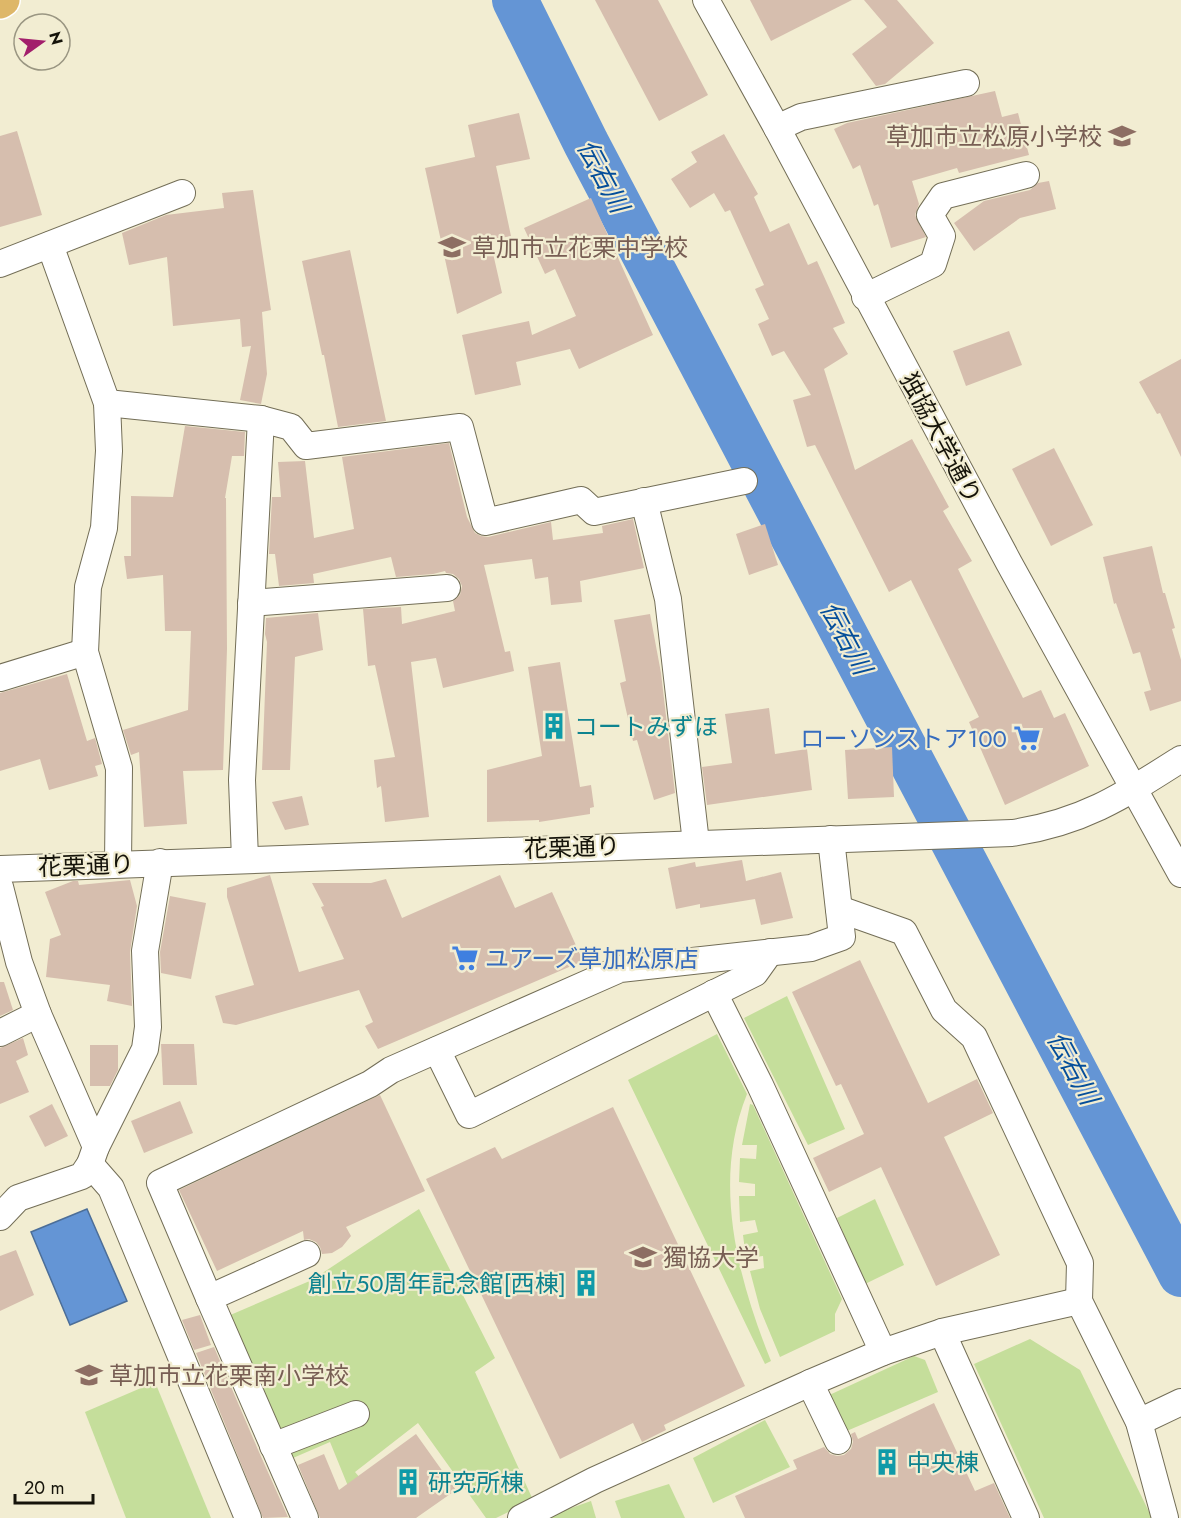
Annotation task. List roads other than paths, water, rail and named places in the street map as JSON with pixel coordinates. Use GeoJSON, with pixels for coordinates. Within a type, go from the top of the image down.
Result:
{"type":"FeatureCollection","features":[{"type":"Feature","properties":{"kind":"street","name":"独協大学通り"},"geometry":{"type":"LineString","coordinates":[[706,0],[777,128],[865,297],[1009,563],[1181,874]]}},
{"type":"Feature","properties":{"kind":"street"},"geometry":{"type":"LineString","coordinates":[[777,128],[801,117],[966,83]]}},
{"type":"Feature","properties":{"kind":"street"},"geometry":{"type":"LineString","coordinates":[[865,297],[933,264],[942,236],[930,215],[943,196],[1026,175]]}},
{"type":"Feature","properties":{"kind":"street"},"geometry":{"type":"LineString","coordinates":[[0,264],[182,193]]}},
{"type":"Feature","properties":{"kind":"street"},"geometry":{"type":"LineString","coordinates":[[50,245],[107,404],[109,451],[104,528],[88,587],[85,652],[119,768],[118,864]]}},
{"type":"Feature","properties":{"kind":"street"},"geometry":{"type":"LineString","coordinates":[[107,404],[261,419],[291,427],[306,446],[460,427],[486,522],[581,500],[594,512],[744,481]]}},
{"type":"Feature","properties":{"kind":"street"},"geometry":{"type":"LineString","coordinates":[[245,859],[242,780],[261,419]]}},
{"type":"Feature","properties":{"kind":"street"},"geometry":{"type":"LineString","coordinates":[[644,501],[668,599],[696,843]]}},
{"type":"Feature","properties":{"kind":"street"},"geometry":{"type":"LineString","coordinates":[[251,603],[447,588]]}},
{"type":"Feature","properties":{"kind":"street"},"geometry":{"type":"LineString","coordinates":[[0,678],[85,652]]}},
{"type":"Feature","properties":{"kind":"street","name":"花栗通り"},"geometry":{"type":"LineString","coordinates":[[0,869],[1012,833],[1035,830],[1082,816],[1135,789],[1181,759]]}},
{"type":"Feature","properties":{"kind":"street"},"geometry":{"type":"LineString","coordinates":[[305,1518],[160,1183],[370,1084],[391,1070],[620,969],[811,948],[842,937],[831,839]]}},
{"type":"Feature","properties":{"kind":"street"},"geometry":{"type":"LineString","coordinates":[[0,1217],[18,1198],[82,1176],[145,1049],[148,1027],[145,951],[160,862]]}},
{"type":"Feature","properties":{"kind":"street"},"geometry":{"type":"LineString","coordinates":[[0,887],[10,967],[38,1014],[93,1156],[111,1188],[248,1518]]}},
{"type":"Feature","properties":{"kind":"street"},"geometry":{"type":"LineString","coordinates":[[839,909],[904,932],[944,1010],[974,1037],[1080,1263],[1078,1301],[1139,1422],[1165,1518]]}},
{"type":"Feature","properties":{"kind":"street"},"geometry":{"type":"LineString","coordinates":[[437,1050],[469,1115],[755,973],[770,952]]}},
{"type":"Feature","properties":{"kind":"street"},"geometry":{"type":"LineString","coordinates":[[714,993],[760,1085],[883,1352]]}},
{"type":"Feature","properties":{"kind":"street"},"geometry":{"type":"LineString","coordinates":[[0,1033],[38,1014]]}},
{"type":"Feature","properties":{"kind":"street"},"geometry":{"type":"LineString","coordinates":[[209,1298],[307,1254]]}},
{"type":"Feature","properties":{"kind":"street"},"geometry":{"type":"LineString","coordinates":[[521,1518],[595,1480],[883,1352],[942,1332],[1078,1301]]}},
{"type":"Feature","properties":{"kind":"street"},"geometry":{"type":"LineString","coordinates":[[942,1332],[1026,1518]]}},
{"type":"Feature","properties":{"kind":"street"},"geometry":{"type":"LineString","coordinates":[[810,1383],[838,1441]]}},
{"type":"Feature","properties":{"kind":"street"},"geometry":{"type":"LineString","coordinates":[[1139,1422],[1181,1402]]}},
{"type":"Feature","properties":{"kind":"street"},"geometry":{"type":"LineString","coordinates":[[273,1446],[356,1414]]}},
{"type":"Feature","properties":{"kind":"water"},"geometry":{"type":"Polygon","coordinates":[[[87,1209],[127,1301],[70,1325],[31,1232],[87,1209]]]}},
{"type":"Feature","properties":{"kind":"waterway","name":"伝右川"},"geometry":{"type":"LineString","coordinates":[[515,0],[586,143],[1181,1274]]}},
{"type":"Feature","properties":{"kind":"place","name":"草加市立松原小学校"},"geometry":{"type":"Point","coordinates":[1122,136]}},
{"type":"Feature","properties":{"kind":"place","name":"草加市立花栗中学校"},"geometry":{"type":"Point","coordinates":[452,247]}},
{"type":"Feature","properties":{"kind":"place","name":"コートみずほ"},"geometry":{"type":"Point","coordinates":[554,726]}},
{"type":"Feature","properties":{"kind":"place","name":"ローソンストア100"},"geometry":{"type":"Point","coordinates":[1027,738]}},
{"type":"Feature","properties":{"kind":"place","name":"ユアーズ草加松原店"},"geometry":{"type":"Point","coordinates":[465,958]}},
{"type":"Feature","properties":{"kind":"place","name":"獨協大学"},"geometry":{"type":"Point","coordinates":[643,1257]}},
{"type":"Feature","properties":{"kind":"place","name":"創立50周年記念館[西棟]"},"geometry":{"type":"Point","coordinates":[586,1283]}},
{"type":"Feature","properties":{"kind":"place","name":"草加市立花栗南小学校"},"geometry":{"type":"Point","coordinates":[89,1375]}},
{"type":"Feature","properties":{"kind":"place","name":"中央棟"},"geometry":{"type":"Point","coordinates":[887,1462]}},
{"type":"Feature","properties":{"kind":"place","name":"研究所棟"},"geometry":{"type":"Point","coordinates":[408,1482]}}]}
